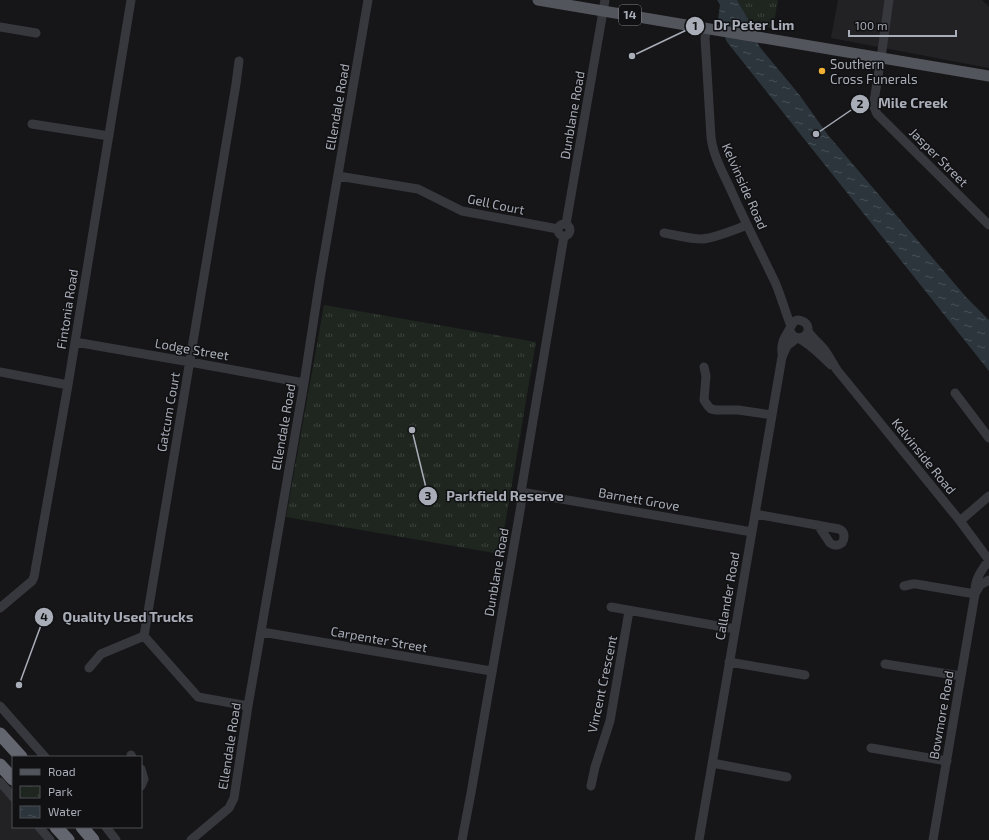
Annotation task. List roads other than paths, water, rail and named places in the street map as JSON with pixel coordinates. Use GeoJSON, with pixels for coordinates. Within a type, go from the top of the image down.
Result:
{"type":"FeatureCollection","features":[{"type":"Feature","properties":{"kind":"highway"},"geometry":{"type":"LineString","coordinates":[[0,734],[19,756]]}},
{"type":"Feature","properties":{"kind":"highway"},"geometry":{"type":"LineString","coordinates":[[0,765],[12,778]]}},
{"type":"Feature","properties":{"kind":"highway"},"geometry":{"type":"LineString","coordinates":[[57,828],[68,840]]}},
{"type":"Feature","properties":{"kind":"highway"},"geometry":{"type":"LineString","coordinates":[[83,828],[93,840]]}},
{"type":"Feature","properties":{"kind":"main road","name":"14"},"geometry":{"type":"LineString","coordinates":[[538,0],[604,5],[707,28],[989,76]]}},
{"type":"Feature","properties":{"kind":"street","name":"Fintonia Road"},"geometry":{"type":"LineString","coordinates":[[0,608],[34,577],[68,385],[131,0]]}},
{"type":"Feature","properties":{"kind":"street","name":"Ellendale Road"},"geometry":{"type":"LineString","coordinates":[[191,840],[229,808],[234,798],[248,706],[262,632],[368,0]]}},
{"type":"Feature","properties":{"kind":"street","name":"Jasper Street"},"geometry":{"type":"LineString","coordinates":[[889,0],[874,101],[874,107],[877,114],[989,225]]}},
{"type":"Feature","properties":{"kind":"street","name":"Dunblane Road"},"geometry":{"type":"LineString","coordinates":[[462,840],[521,505],[521,492],[562,230],[604,5]]}},
{"type":"Feature","properties":{"kind":"street"},"geometry":{"type":"LineString","coordinates":[[0,27],[36,33]]}},
{"type":"Feature","properties":{"kind":"street","name":"Kelvinside Road"},"geometry":{"type":"LineString","coordinates":[[707,28],[705,38],[712,146],[716,159],[775,282],[783,301],[790,328]]}},
{"type":"Feature","properties":{"kind":"street","name":"Gatcum Court"},"geometry":{"type":"LineString","coordinates":[[144,636],[239,61]]}},
{"type":"Feature","properties":{"kind":"street"},"geometry":{"type":"LineString","coordinates":[[32,124],[109,136]]}},
{"type":"Feature","properties":{"kind":"street","name":"Gell Court"},"geometry":{"type":"LineString","coordinates":[[338,176],[418,188],[462,211],[562,230]]}},
{"type":"Feature","properties":{"kind":"street"},"geometry":{"type":"LineString","coordinates":[[664,233],[703,239],[747,225]]}},
{"type":"Feature","properties":{"kind":"street","name":"Kelvinside Road"},"geometry":{"type":"LineString","coordinates":[[783,301],[790,311],[800,320]]}},
{"type":"Feature","properties":{"kind":"street"},"geometry":{"type":"LineString","coordinates":[[800,320],[806,323],[808,330],[806,335],[798,338],[792,335],[790,328],[794,322],[800,320]]}},
{"type":"Feature","properties":{"kind":"street","name":"Callander Road"},"geometry":{"type":"LineString","coordinates":[[699,840],[782,357],[781,348],[790,328]]}},
{"type":"Feature","properties":{"kind":"street","name":"Kelvinside Road"},"geometry":{"type":"LineString","coordinates":[[808,330],[812,337],[828,355],[837,370],[960,521],[989,560]]}},
{"type":"Feature","properties":{"kind":"street","name":"Kelvinside Road"},"geometry":{"type":"LineString","coordinates":[[798,338],[811,345],[837,370]]}},
{"type":"Feature","properties":{"kind":"street","name":"Callander Road"},"geometry":{"type":"LineString","coordinates":[[782,357],[788,346],[798,338]]}},
{"type":"Feature","properties":{"kind":"street","name":"Lodge Street"},"geometry":{"type":"LineString","coordinates":[[75,342],[304,383]]}},
{"type":"Feature","properties":{"kind":"street"},"geometry":{"type":"LineString","coordinates":[[704,367],[706,376],[704,400],[711,409],[738,410],[772,415]]}},
{"type":"Feature","properties":{"kind":"street"},"geometry":{"type":"LineString","coordinates":[[0,372],[68,385]]}},
{"type":"Feature","properties":{"kind":"street"},"geometry":{"type":"LineString","coordinates":[[955,393],[989,438]]}},
{"type":"Feature","properties":{"kind":"street","name":"Barnett Grove"},"geometry":{"type":"LineString","coordinates":[[521,492],[752,532]]}},
{"type":"Feature","properties":{"kind":"street"},"geometry":{"type":"LineString","coordinates":[[960,521],[989,496]]}},
{"type":"Feature","properties":{"kind":"street"},"geometry":{"type":"LineString","coordinates":[[755,514],[818,525]]}},
{"type":"Feature","properties":{"kind":"street","name":"Bowmore Road"},"geometry":{"type":"LineString","coordinates":[[933,840],[975,594],[975,586],[977,579],[989,560]]}},
{"type":"Feature","properties":{"kind":"street"},"geometry":{"type":"LineString","coordinates":[[904,586],[916,584],[975,594],[980,585],[989,580]]}},
{"type":"Feature","properties":{"kind":"street"},"geometry":{"type":"LineString","coordinates":[[611,607],[735,629]]}},
{"type":"Feature","properties":{"kind":"street","name":"Vincent Crescent"},"geometry":{"type":"LineString","coordinates":[[590,786],[610,721],[629,611]]}},
{"type":"Feature","properties":{"kind":"street","name":"Carpenter Street"},"geometry":{"type":"LineString","coordinates":[[262,632],[491,671]]}},
{"type":"Feature","properties":{"kind":"street"},"geometry":{"type":"LineString","coordinates":[[88,668],[101,654],[144,636],[198,697],[248,706]]}},
{"type":"Feature","properties":{"kind":"street"},"geometry":{"type":"LineString","coordinates":[[729,662],[805,675]]}},
{"type":"Feature","properties":{"kind":"street"},"geometry":{"type":"LineString","coordinates":[[885,664],[961,676]]}},
{"type":"Feature","properties":{"kind":"street"},"geometry":{"type":"LineString","coordinates":[[0,706],[44,756]]}},
{"type":"Feature","properties":{"kind":"street"},"geometry":{"type":"LineString","coordinates":[[871,748],[947,761]]}},
{"type":"Feature","properties":{"kind":"street"},"geometry":{"type":"LineString","coordinates":[[712,764],[787,776]]}},
{"type":"Feature","properties":{"kind":"street"},"geometry":{"type":"LineString","coordinates":[[142,772],[144,779],[142,784]]}},
{"type":"Feature","properties":{"kind":"street"},"geometry":{"type":"LineString","coordinates":[[0,782],[12,797]]}},
{"type":"Feature","properties":{"kind":"street"},"geometry":{"type":"LineString","coordinates":[[40,828],[50,840]]}},
{"type":"Feature","properties":{"kind":"street"},"geometry":{"type":"LineString","coordinates":[[107,828],[116,840]]}},
{"type":"Feature","properties":{"kind":"water"},"geometry":{"type":"Polygon","coordinates":[[[717,0],[737,0],[751,24],[759,46],[798,93],[828,135],[966,297],[989,320],[989,371],[727,42],[718,20],[720,5],[717,0]]]}},
{"type":"Feature","properties":{"kind":"place","name":"Dr Peter Lim"},"geometry":{"type":"Point","coordinates":[632,56]}},
{"type":"Feature","properties":{"kind":"place","name":"Southern Cross Funerals"},"geometry":{"type":"Point","coordinates":[822,71]}},
{"type":"Feature","properties":{"kind":"place","name":"Mile Creek"},"geometry":{"type":"Point","coordinates":[816,134]}},
{"type":"Feature","properties":{"kind":"place","name":"Parkfield Reserve"},"geometry":{"type":"Point","coordinates":[412,430]}},
{"type":"Feature","properties":{"kind":"place","name":"Quality Used Trucks"},"geometry":{"type":"Point","coordinates":[19,685]}}]}
